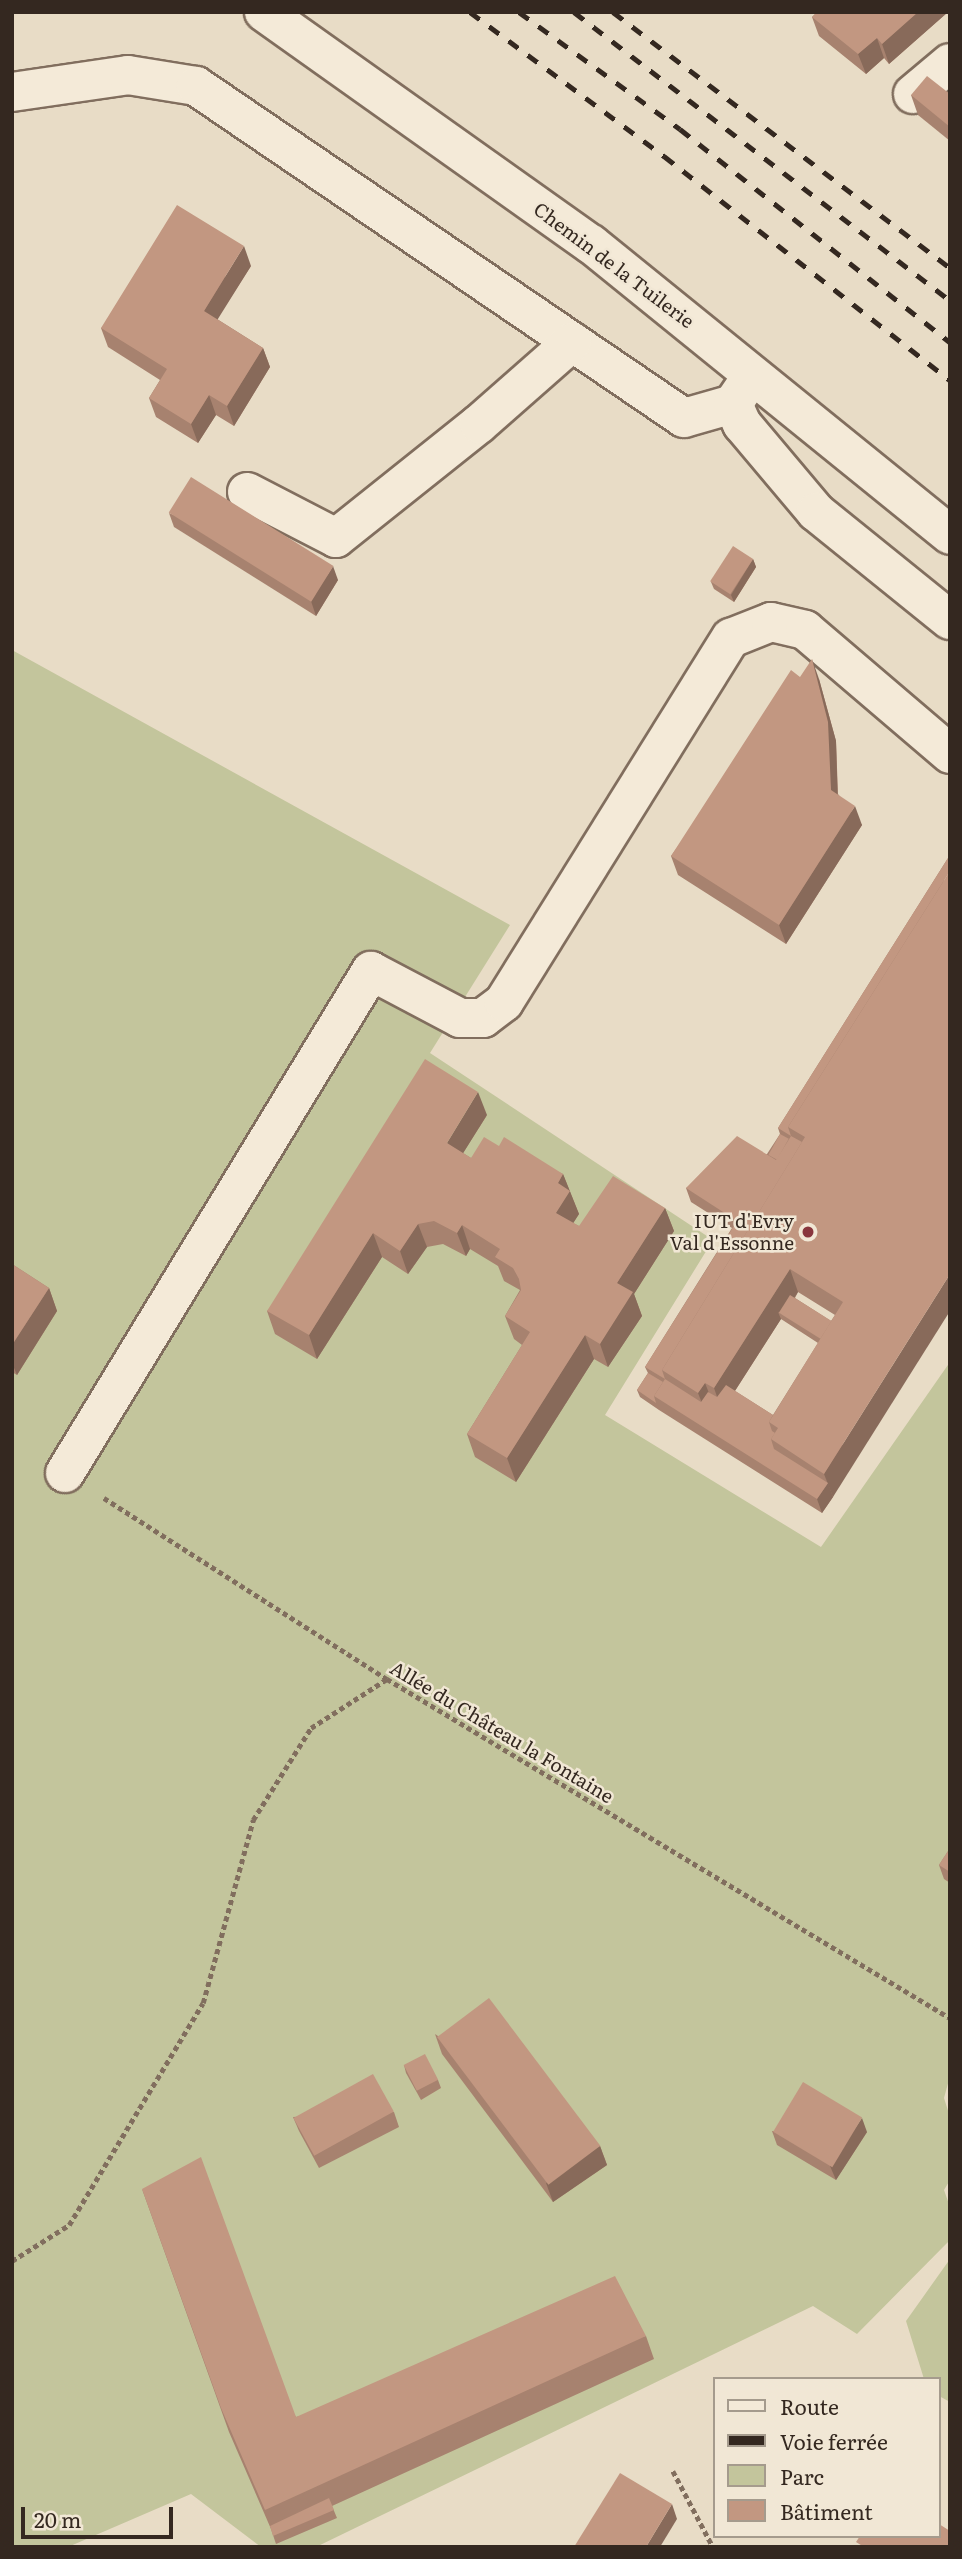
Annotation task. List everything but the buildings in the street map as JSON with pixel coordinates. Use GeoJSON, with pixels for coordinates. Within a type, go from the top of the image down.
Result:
{"type":"FeatureCollection","features":[{"type":"Feature","properties":{"kind":"street","name":"Chemin de la Tuilerie"},"geometry":{"type":"LineString","coordinates":[[264,12],[590,244],[743,390],[950,536]]}},
{"type":"Feature","properties":{"kind":"street"},"geometry":{"type":"LineString","coordinates":[[913,94],[950,63]]}},
{"type":"Feature","properties":{"kind":"street"},"geometry":{"type":"LineString","coordinates":[[12,92],[128,75],[196,86],[684,418],[743,390],[742,424],[816,512],[950,620]]}},
{"type":"Feature","properties":{"kind":"street"},"geometry":{"type":"LineString","coordinates":[[247,492],[336,538],[479,424],[572,342]]}},
{"type":"Feature","properties":{"kind":"street"},"geometry":{"type":"LineString","coordinates":[[65,1473],[371,971],[460,1018],[483,1018],[504,1002],[731,638],[771,622],[805,630],[950,754]]}},
{"type":"Feature","properties":{"kind":"path","name":"Allée du Château la Fontaine"},"geometry":{"type":"LineString","coordinates":[[65,1473],[387,1679],[950,2018]]}},
{"type":"Feature","properties":{"kind":"path"},"geometry":{"type":"LineString","coordinates":[[12,2261],[69,2225],[203,2003],[253,1820],[311,1728],[387,1679]]}},
{"type":"Feature","properties":{"kind":"path"},"geometry":{"type":"LineString","coordinates":[[673,2471],[713,2547]]}},
{"type":"Feature","properties":{"kind":"green space"},"geometry":{"type":"Polygon","coordinates":[[[12,650],[510,925],[430,1053],[713,1240],[605,1415],[821,1547],[950,1362],[950,2076],[944,2098],[950,2117],[950,2180],[944,2190],[950,2207],[950,2240],[857,2334],[813,2306],[316,2547],[261,2547],[191,2494],[68,2547],[12,2547],[12,650]]]}},
{"type":"Feature","properties":{"kind":"green space"},"geometry":{"type":"Polygon","coordinates":[[[950,2259],[950,2402],[941,2397],[941,2377],[923,2377],[906,2321],[950,2259]]]}},
{"type":"Feature","properties":{"kind":"railway"},"geometry":{"type":"LineString","coordinates":[[470,12],[664,156],[950,380]]}},
{"type":"Feature","properties":{"kind":"railway"},"geometry":{"type":"LineString","coordinates":[[519,12],[680,129],[950,342]]}},
{"type":"Feature","properties":{"kind":"railway"},"geometry":{"type":"LineString","coordinates":[[574,12],[950,300]]}},
{"type":"Feature","properties":{"kind":"railway"},"geometry":{"type":"LineString","coordinates":[[613,12],[950,268]]}},
{"type":"Feature","properties":{"kind":"place","name":"IUT d'Evry Val d'Essonne"},"geometry":{"type":"Point","coordinates":[808,1232]}}]}
